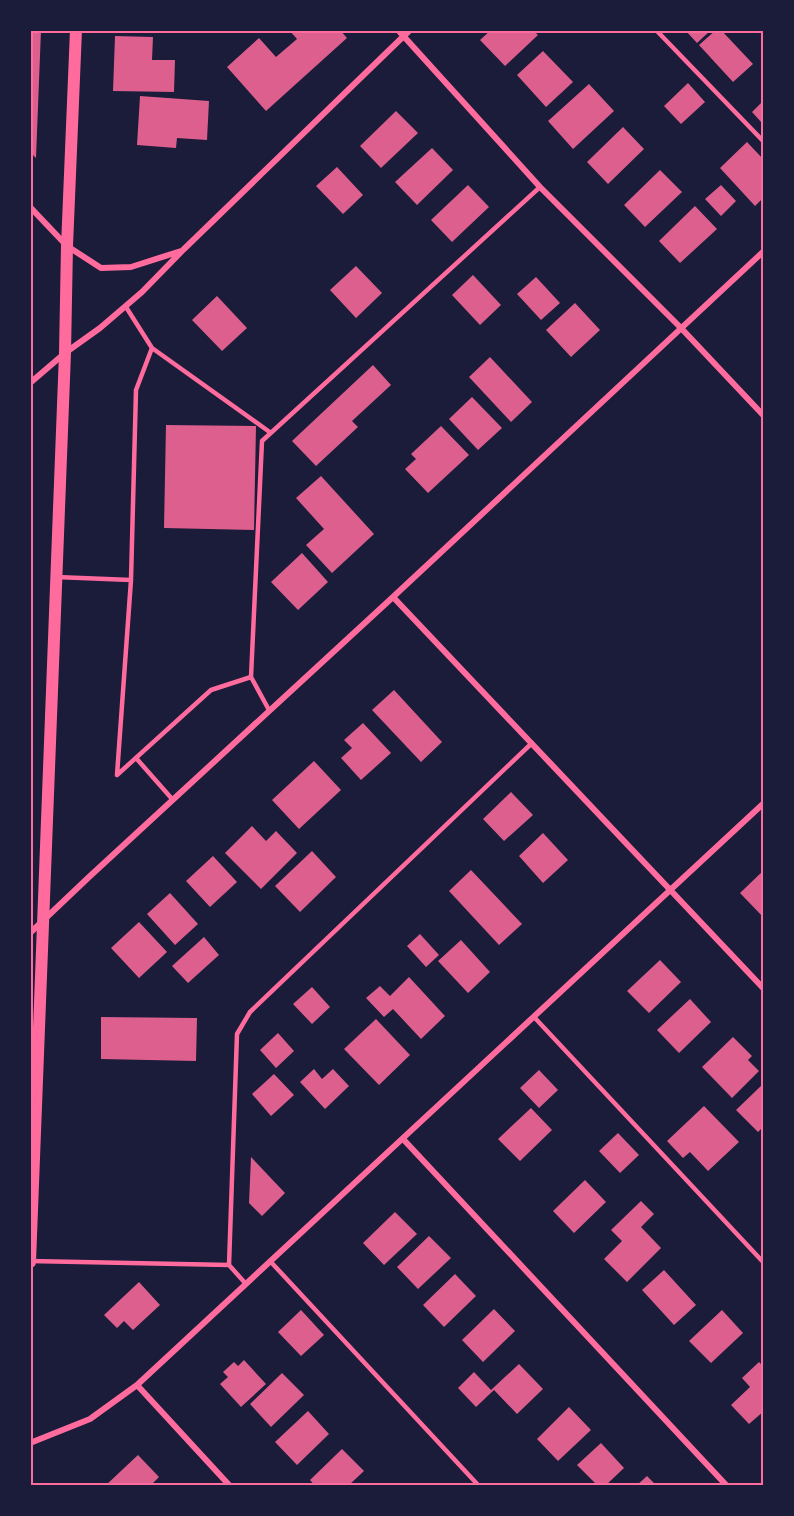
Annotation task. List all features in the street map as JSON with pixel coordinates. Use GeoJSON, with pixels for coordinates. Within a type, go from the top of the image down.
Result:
{"type":"FeatureCollection","features":[{"type":"Feature","properties":{"kind":"main road"},"geometry":{"type":"LineString","coordinates":[[30,1261],[76,30]]}},
{"type":"Feature","properties":{"kind":"street"},"geometry":{"type":"LineString","coordinates":[[398,30],[540,187],[681,328],[764,416]]}},
{"type":"Feature","properties":{"kind":"street"},"geometry":{"type":"LineString","coordinates":[[30,383],[126,307],[410,30]]}},
{"type":"Feature","properties":{"kind":"street"},"geometry":{"type":"LineString","coordinates":[[30,207],[67,246],[101,268],[131,267],[183,250]]}},
{"type":"Feature","properties":{"kind":"street"},"geometry":{"type":"LineString","coordinates":[[30,933],[764,251]]}},
{"type":"Feature","properties":{"kind":"street"},"geometry":{"type":"LineString","coordinates":[[393,597],[764,989]]}},
{"type":"Feature","properties":{"kind":"street"},"geometry":{"type":"LineString","coordinates":[[30,1443],[90,1419],[136,1385],[764,803]]}},
{"type":"Feature","properties":{"kind":"street"},"geometry":{"type":"LineString","coordinates":[[403,1139],[727,1486]]}},
{"type":"Feature","properties":{"kind":"street"},"geometry":{"type":"LineString","coordinates":[[136,1385],[230,1486]]}},
{"type":"Feature","properties":{"kind":"lane"},"geometry":{"type":"LineString","coordinates":[[656,30],[764,142]]}},
{"type":"Feature","properties":{"kind":"lane"},"geometry":{"type":"LineString","coordinates":[[269,710],[251,677],[262,441],[540,187]]}},
{"type":"Feature","properties":{"kind":"lane"},"geometry":{"type":"LineString","coordinates":[[126,307],[152,348],[271,433]]}},
{"type":"Feature","properties":{"kind":"lane"},"geometry":{"type":"LineString","coordinates":[[152,348],[136,390],[131,580],[117,775],[211,690],[251,677]]}},
{"type":"Feature","properties":{"kind":"lane"},"geometry":{"type":"LineString","coordinates":[[56,577],[131,580]]}},
{"type":"Feature","properties":{"kind":"lane"},"geometry":{"type":"LineString","coordinates":[[246,1284],[229,1265],[237,1034],[250,1012],[532,743]]}},
{"type":"Feature","properties":{"kind":"lane"},"geometry":{"type":"LineString","coordinates":[[136,758],[173,800]]}},
{"type":"Feature","properties":{"kind":"lane"},"geometry":{"type":"LineString","coordinates":[[534,1017],[764,1263]]}},
{"type":"Feature","properties":{"kind":"lane"},"geometry":{"type":"LineString","coordinates":[[30,1261],[229,1265]]}},
{"type":"Feature","properties":{"kind":"lane"},"geometry":{"type":"LineString","coordinates":[[270,1261],[479,1486]]}},
{"type":"Feature","properties":{"kind":"building"},"geometry":{"type":"Polygon","coordinates":[[[30,30],[41,30],[36,158],[30,152],[30,30]]]}},
{"type":"Feature","properties":{"kind":"building"},"geometry":{"type":"Polygon","coordinates":[[[289,30],[340,30],[347,38],[266,111],[227,67],[259,38],[276,57],[297,39],[289,30]]]}},
{"type":"Feature","properties":{"kind":"building"},"geometry":{"type":"Polygon","coordinates":[[[491,30],[533,30],[538,35],[505,66],[480,40],[491,30]]]}},
{"type":"Feature","properties":{"kind":"building"},"geometry":{"type":"Polygon","coordinates":[[[685,30],[711,30],[697,43],[685,30]]]}},
{"type":"Feature","properties":{"kind":"building"},"geometry":{"type":"Polygon","coordinates":[[[716,30],[721,30],[753,64],[733,82],[699,45],[716,30]]]}},
{"type":"Feature","properties":{"kind":"building"},"geometry":{"type":"Polygon","coordinates":[[[115,36],[153,37],[152,60],[175,60],[174,92],[113,91],[115,36]]]}},
{"type":"Feature","properties":{"kind":"building"},"geometry":{"type":"Polygon","coordinates":[[[543,51],[573,82],[546,107],[517,75],[543,51]]]}},
{"type":"Feature","properties":{"kind":"building"},"geometry":{"type":"Polygon","coordinates":[[[688,83],[705,102],[681,124],[664,106],[688,83]]]}},
{"type":"Feature","properties":{"kind":"building"},"geometry":{"type":"Polygon","coordinates":[[[589,84],[614,111],[573,149],[548,121],[589,84]]]}},
{"type":"Feature","properties":{"kind":"building"},"geometry":{"type":"Polygon","coordinates":[[[140,96],[209,101],[207,140],[177,138],[176,148],[137,145],[140,96]]]}},
{"type":"Feature","properties":{"kind":"building"},"geometry":{"type":"Polygon","coordinates":[[[764,100],[764,122],[762,123],[752,112],[764,100]]]}},
{"type":"Feature","properties":{"kind":"building"},"geometry":{"type":"Polygon","coordinates":[[[396,111],[418,133],[381,168],[360,146],[396,111]]]}},
{"type":"Feature","properties":{"kind":"building"},"geometry":{"type":"Polygon","coordinates":[[[623,127],[644,149],[608,184],[587,162],[623,127]]]}},
{"type":"Feature","properties":{"kind":"building"},"geometry":{"type":"Polygon","coordinates":[[[747,142],[764,160],[764,197],[755,206],[720,168],[747,142]]]}},
{"type":"Feature","properties":{"kind":"building"},"geometry":{"type":"Polygon","coordinates":[[[432,148],[453,170],[417,205],[395,182],[432,148]]]}},
{"type":"Feature","properties":{"kind":"building"},"geometry":{"type":"Polygon","coordinates":[[[337,167],[363,195],[343,214],[316,186],[337,167]]]}},
{"type":"Feature","properties":{"kind":"building"},"geometry":{"type":"Polygon","coordinates":[[[660,170],[682,192],[645,227],[624,205],[660,170]]]}},
{"type":"Feature","properties":{"kind":"building"},"geometry":{"type":"Polygon","coordinates":[[[468,185],[489,207],[452,242],[431,220],[468,185]]]}},
{"type":"Feature","properties":{"kind":"building"},"geometry":{"type":"Polygon","coordinates":[[[721,185],[736,201],[721,216],[705,199],[721,185]]]}},
{"type":"Feature","properties":{"kind":"building"},"geometry":{"type":"Polygon","coordinates":[[[695,206],[717,229],[680,263],[659,241],[695,206]]]}},
{"type":"Feature","properties":{"kind":"building"},"geometry":{"type":"Polygon","coordinates":[[[356,266],[382,293],[356,318],[330,290],[356,266]]]}},
{"type":"Feature","properties":{"kind":"building"},"geometry":{"type":"Polygon","coordinates":[[[473,275],[501,305],[480,325],[452,295],[473,275]]]}},
{"type":"Feature","properties":{"kind":"building"},"geometry":{"type":"Polygon","coordinates":[[[536,277],[560,303],[541,320],[517,294],[536,277]]]}},
{"type":"Feature","properties":{"kind":"building"},"geometry":{"type":"Polygon","coordinates":[[[217,296],[247,328],[222,351],[192,320],[217,296]]]}},
{"type":"Feature","properties":{"kind":"building"},"geometry":{"type":"Polygon","coordinates":[[[575,303],[600,330],[571,357],[546,330],[575,303]]]}},
{"type":"Feature","properties":{"kind":"building"},"geometry":{"type":"Polygon","coordinates":[[[490,357],[532,402],[511,422],[469,377],[490,357]]]}},
{"type":"Feature","properties":{"kind":"building"},"geometry":{"type":"Polygon","coordinates":[[[373,365],[391,385],[352,421],[358,427],[316,466],[292,441],[373,365]]]}},
{"type":"Feature","properties":{"kind":"building"},"geometry":{"type":"Polygon","coordinates":[[[472,397],[502,428],[478,450],[449,419],[472,397]]]}},
{"type":"Feature","properties":{"kind":"building"},"geometry":{"type":"Polygon","coordinates":[[[166,425],[256,426],[254,530],[164,528],[166,425]]]}},
{"type":"Feature","properties":{"kind":"building"},"geometry":{"type":"Polygon","coordinates":[[[441,426],[469,455],[428,493],[405,469],[416,459],[411,454],[441,426]]]}},
{"type":"Feature","properties":{"kind":"building"},"geometry":{"type":"Polygon","coordinates":[[[321,476],[374,534],[332,573],[306,545],[324,529],[296,498],[321,476]]]}},
{"type":"Feature","properties":{"kind":"building"},"geometry":{"type":"Polygon","coordinates":[[[302,553],[328,582],[298,610],[271,582],[302,553]]]}},
{"type":"Feature","properties":{"kind":"building"},"geometry":{"type":"Polygon","coordinates":[[[394,690],[442,742],[421,762],[372,710],[394,690]]]}},
{"type":"Feature","properties":{"kind":"building"},"geometry":{"type":"Polygon","coordinates":[[[363,723],[391,753],[361,780],[341,758],[352,748],[344,740],[363,723]]]}},
{"type":"Feature","properties":{"kind":"building"},"geometry":{"type":"Polygon","coordinates":[[[314,761],[341,790],[299,829],[272,800],[314,761]]]}},
{"type":"Feature","properties":{"kind":"building"},"geometry":{"type":"Polygon","coordinates":[[[511,792],[533,815],[504,841],[483,819],[511,792]]]}},
{"type":"Feature","properties":{"kind":"building"},"geometry":{"type":"Polygon","coordinates":[[[252,826],[266,841],[276,831],[297,853],[261,889],[225,853],[252,826]]]}},
{"type":"Feature","properties":{"kind":"building"},"geometry":{"type":"Polygon","coordinates":[[[543,833],[568,860],[543,883],[519,856],[543,833]]]}},
{"type":"Feature","properties":{"kind":"building"},"geometry":{"type":"Polygon","coordinates":[[[312,851],[336,877],[300,912],[275,886],[312,851]]]}},
{"type":"Feature","properties":{"kind":"building"},"geometry":{"type":"Polygon","coordinates":[[[213,856],[237,882],[210,907],[186,881],[213,856]]]}},
{"type":"Feature","properties":{"kind":"building"},"geometry":{"type":"Polygon","coordinates":[[[471,870],[522,924],[499,945],[449,891],[471,870]]]}},
{"type":"Feature","properties":{"kind":"building"},"geometry":{"type":"Polygon","coordinates":[[[764,870],[764,918],[740,893],[764,870]]]}},
{"type":"Feature","properties":{"kind":"building"},"geometry":{"type":"Polygon","coordinates":[[[170,893],[198,924],[175,945],[147,914],[170,893]]]}},
{"type":"Feature","properties":{"kind":"building"},"geometry":{"type":"Polygon","coordinates":[[[139,922],[167,952],[139,978],[111,948],[139,922]]]}},
{"type":"Feature","properties":{"kind":"building"},"geometry":{"type":"Polygon","coordinates":[[[420,934],[439,955],[426,967],[407,946],[420,934]]]}},
{"type":"Feature","properties":{"kind":"building"},"geometry":{"type":"Polygon","coordinates":[[[204,937],[219,955],[188,983],[172,966],[204,937]]]}},
{"type":"Feature","properties":{"kind":"building"},"geometry":{"type":"Polygon","coordinates":[[[461,940],[490,972],[468,993],[438,961],[461,940]]]}},
{"type":"Feature","properties":{"kind":"building"},"geometry":{"type":"Polygon","coordinates":[[[660,960],[681,982],[649,1013],[627,991],[660,960]]]}},
{"type":"Feature","properties":{"kind":"building"},"geometry":{"type":"Polygon","coordinates":[[[409,977],[445,1016],[421,1039],[393,1009],[384,1017],[366,998],[380,986],[390,996],[409,977]]]}},
{"type":"Feature","properties":{"kind":"building"},"geometry":{"type":"Polygon","coordinates":[[[312,987],[330,1007],[312,1024],[293,1004],[312,987]]]}},
{"type":"Feature","properties":{"kind":"building"},"geometry":{"type":"Polygon","coordinates":[[[690,999],[711,1022],[679,1053],[657,1030],[690,999]]]}},
{"type":"Feature","properties":{"kind":"building"},"geometry":{"type":"Polygon","coordinates":[[[101,1017],[197,1018],[196,1061],[101,1059],[101,1017]]]}},
{"type":"Feature","properties":{"kind":"building"},"geometry":{"type":"Polygon","coordinates":[[[376,1019],[410,1055],[379,1085],[344,1049],[376,1019]]]}},
{"type":"Feature","properties":{"kind":"building"},"geometry":{"type":"Polygon","coordinates":[[[278,1033],[294,1051],[276,1068],[260,1050],[278,1033]]]}},
{"type":"Feature","properties":{"kind":"building"},"geometry":{"type":"Polygon","coordinates":[[[733,1037],[752,1056],[748,1060],[759,1071],[732,1098],[702,1067],[733,1037]]]}},
{"type":"Feature","properties":{"kind":"building"},"geometry":{"type":"Polygon","coordinates":[[[314,1069],[322,1079],[333,1069],[349,1086],[325,1109],[300,1082],[314,1069]]]}},
{"type":"Feature","properties":{"kind":"building"},"geometry":{"type":"Polygon","coordinates":[[[539,1070],[558,1090],[539,1108],[520,1088],[539,1070]]]}},
{"type":"Feature","properties":{"kind":"building"},"geometry":{"type":"Polygon","coordinates":[[[274,1074],[294,1095],[271,1116],[252,1094],[274,1074]]]}},
{"type":"Feature","properties":{"kind":"building"},"geometry":{"type":"Polygon","coordinates":[[[764,1083],[764,1126],[758,1132],[736,1110],[764,1083]]]}},
{"type":"Feature","properties":{"kind":"building"},"geometry":{"type":"Polygon","coordinates":[[[704,1106],[739,1142],[708,1171],[690,1152],[683,1158],[667,1141],[704,1106]]]}},
{"type":"Feature","properties":{"kind":"building"},"geometry":{"type":"Polygon","coordinates":[[[531,1108],[552,1130],[520,1161],[498,1139],[531,1108]]]}},
{"type":"Feature","properties":{"kind":"building"},"geometry":{"type":"Polygon","coordinates":[[[618,1133],[639,1155],[620,1173],[599,1151],[618,1133]]]}},
{"type":"Feature","properties":{"kind":"building"},"geometry":{"type":"Polygon","coordinates":[[[251,1157],[285,1193],[262,1216],[249,1203],[251,1157]]]}},
{"type":"Feature","properties":{"kind":"building"},"geometry":{"type":"Polygon","coordinates":[[[585,1180],[606,1202],[574,1233],[553,1211],[585,1180]]]}},
{"type":"Feature","properties":{"kind":"building"},"geometry":{"type":"Polygon","coordinates":[[[641,1201],[654,1214],[641,1227],[661,1248],[627,1282],[604,1259],[622,1241],[611,1230],[641,1201]]]}},
{"type":"Feature","properties":{"kind":"building"},"geometry":{"type":"Polygon","coordinates":[[[395,1212],[417,1234],[384,1265],[363,1243],[395,1212]]]}},
{"type":"Feature","properties":{"kind":"building"},"geometry":{"type":"Polygon","coordinates":[[[429,1236],[451,1258],[418,1289],[397,1267],[429,1236]]]}},
{"type":"Feature","properties":{"kind":"building"},"geometry":{"type":"Polygon","coordinates":[[[664,1270],[696,1305],[674,1325],[642,1290],[664,1270]]]}},
{"type":"Feature","properties":{"kind":"building"},"geometry":{"type":"Polygon","coordinates":[[[455,1274],[476,1296],[444,1327],[423,1305],[455,1274]]]}},
{"type":"Feature","properties":{"kind":"building"},"geometry":{"type":"Polygon","coordinates":[[[139,1282],[160,1305],[133,1330],[124,1321],[117,1328],[104,1315],[139,1282]]]}},
{"type":"Feature","properties":{"kind":"building"},"geometry":{"type":"Polygon","coordinates":[[[494,1309],[515,1331],[483,1362],[462,1340],[494,1309]]]}},
{"type":"Feature","properties":{"kind":"building"},"geometry":{"type":"Polygon","coordinates":[[[301,1310],[324,1335],[301,1356],[278,1332],[301,1310]]]}},
{"type":"Feature","properties":{"kind":"building"},"geometry":{"type":"Polygon","coordinates":[[[722,1310],[743,1333],[711,1363],[689,1341],[722,1310]]]}},
{"type":"Feature","properties":{"kind":"building"},"geometry":{"type":"Polygon","coordinates":[[[244,1360],[266,1384],[241,1407],[220,1384],[228,1377],[223,1372],[234,1362],[238,1366],[244,1360]]]}},
{"type":"Feature","properties":{"kind":"building"},"geometry":{"type":"Polygon","coordinates":[[[759,1362],[764,1367],[764,1411],[749,1424],[731,1405],[750,1387],[742,1378],[759,1362]]]}},
{"type":"Feature","properties":{"kind":"building"},"geometry":{"type":"Polygon","coordinates":[[[519,1364],[543,1389],[517,1414],[494,1390],[476,1407],[458,1388],[474,1372],[491,1390],[519,1364]]]}},
{"type":"Feature","properties":{"kind":"building"},"geometry":{"type":"Polygon","coordinates":[[[282,1373],[304,1395],[271,1427],[250,1404],[282,1373]]]}},
{"type":"Feature","properties":{"kind":"building"},"geometry":{"type":"Polygon","coordinates":[[[569,1407],[591,1430],[558,1461],[537,1439],[569,1407]]]}},
{"type":"Feature","properties":{"kind":"building"},"geometry":{"type":"Polygon","coordinates":[[[308,1411],[329,1434],[297,1465],[275,1442],[308,1411]]]}},
{"type":"Feature","properties":{"kind":"building"},"geometry":{"type":"Polygon","coordinates":[[[601,1443],[624,1468],[605,1486],[598,1486],[577,1465],[601,1443]]]}},
{"type":"Feature","properties":{"kind":"building"},"geometry":{"type":"Polygon","coordinates":[[[342,1449],[364,1471],[348,1486],[315,1486],[310,1480],[342,1449]]]}},
{"type":"Feature","properties":{"kind":"building"},"geometry":{"type":"Polygon","coordinates":[[[138,1455],[159,1477],[150,1486],[105,1486],[138,1455]]]}},
{"type":"Feature","properties":{"kind":"building"},"geometry":{"type":"Polygon","coordinates":[[[647,1476],[657,1486],[636,1486],[647,1476]]]}}]}
